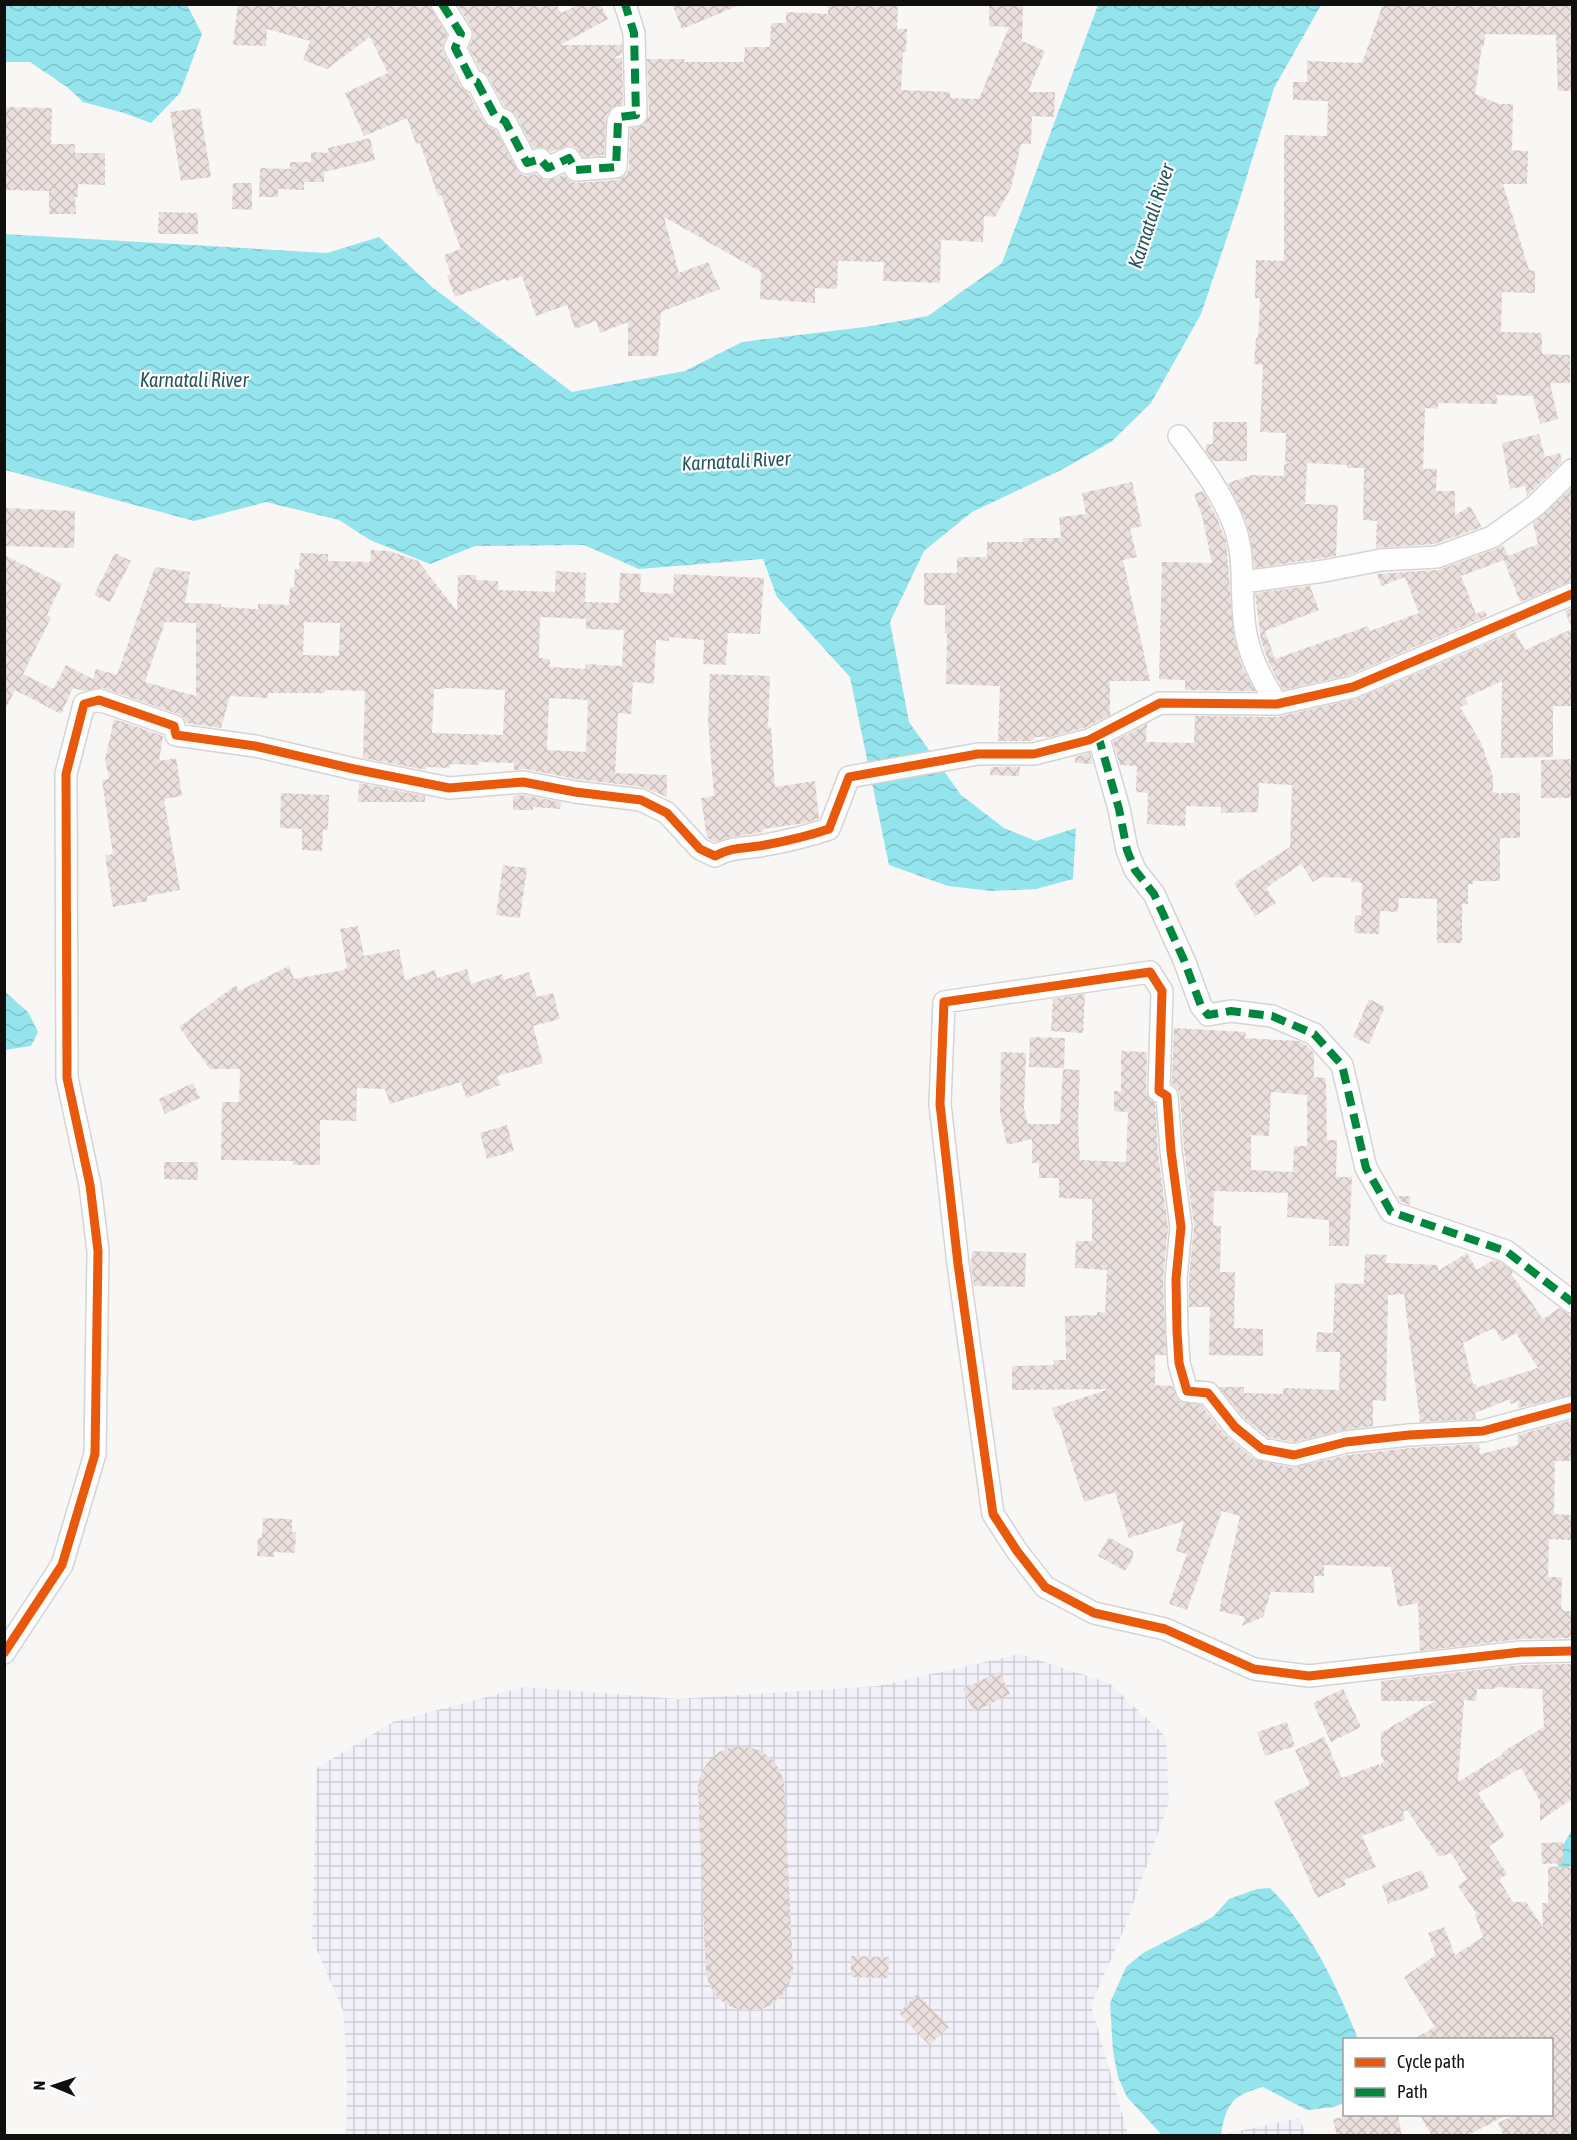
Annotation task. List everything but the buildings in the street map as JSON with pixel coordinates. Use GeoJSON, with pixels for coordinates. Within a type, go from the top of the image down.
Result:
{"type":"FeatureCollection","features":[{"type":"Feature","properties":{"kind":"street"},"geometry":{"type":"LineString","coordinates":[[442,4],[461,34],[455,48],[472,81],[477,82],[495,116],[505,121],[527,163],[540,159],[548,168],[569,158],[576,170],[616,167],[618,120],[620,117],[636,115],[634,33],[625,4]]}},
{"type":"Feature","properties":{"kind":"street"},"geometry":{"type":"LineString","coordinates":[[1179,436],[1214,483],[1234,526],[1243,582],[1246,633],[1255,667],[1277,704]]}},
{"type":"Feature","properties":{"kind":"street"},"geometry":{"type":"LineString","coordinates":[[1243,582],[1324,571],[1381,560],[1437,557],[1492,537],[1535,506],[1572,470]]}},
{"type":"Feature","properties":{"kind":"street"},"geometry":{"type":"LineString","coordinates":[[4,1653],[62,1564],[95,1454],[98,1251],[90,1185],[67,1078],[66,774],[84,704],[99,700],[174,726],[176,735],[255,746],[449,788],[523,782],[575,792],[641,800],[667,813],[700,849],[715,856],[729,849],[763,846],[829,829],[849,777],[978,754],[1034,754],[1089,740],[1160,703],[1277,704],[1353,687],[1572,594]]}},
{"type":"Feature","properties":{"kind":"street"},"geometry":{"type":"LineString","coordinates":[[1098,735],[1119,808],[1127,850],[1135,870],[1154,894],[1184,960],[1201,1006],[1209,1015],[1231,1011],[1272,1016],[1314,1034],[1342,1065],[1366,1167],[1391,1212],[1506,1251],[1572,1302]]}},
{"type":"Feature","properties":{"kind":"street"},"geometry":{"type":"LineString","coordinates":[[1572,1407],[1483,1431],[1409,1435],[1346,1442],[1294,1455],[1262,1449],[1235,1427],[1208,1393],[1187,1391],[1179,1363],[1176,1279],[1181,1227],[1171,1151],[1167,1096],[1159,1091],[1162,991],[1150,972],[944,1002],[940,1104],[958,1264],[993,1514],[1017,1551],[1045,1587],[1094,1613],[1165,1629],[1254,1669],[1309,1676],[1521,1652],[1572,1650]]}},
{"type":"Feature","properties":{"kind":"shaded area"},"geometry":{"type":"Polygon","coordinates":[[[1020,1654],[1109,1683],[1166,1737],[1169,1802],[1125,1927],[1091,2005],[1128,2135],[346,2135],[347,2082],[344,2013],[312,1939],[317,1768],[393,1722],[524,1687],[678,1699],[878,1686],[1020,1654]]]}},
{"type":"Feature","properties":{"kind":"shaded area"},"geometry":{"type":"Polygon","coordinates":[[[1299,2118],[1306,2135],[1221,2135],[1299,2118]]]}},
{"type":"Feature","properties":{"kind":"water"},"geometry":{"type":"Polygon","coordinates":[[[4,5],[187,5],[202,34],[180,93],[151,123],[83,102],[67,87],[30,62],[5,62],[4,5]]]}},
{"type":"Feature","properties":{"kind":"water","name":"Karnatali River"},"geometry":{"type":"Polygon","coordinates":[[[1098,5],[1321,5],[1274,88],[1201,314],[1151,403],[1111,442],[1063,469],[972,512],[924,551],[890,622],[909,722],[961,795],[1004,828],[1036,841],[1076,828],[1073,879],[1036,889],[992,891],[948,886],[889,865],[850,677],[777,597],[763,559],[639,569],[584,545],[475,546],[430,564],[370,540],[339,520],[266,502],[194,521],[5,470],[4,234],[327,253],[379,237],[432,287],[572,392],[685,371],[742,342],[865,327],[928,316],[1002,263],[1098,5]]]}},
{"type":"Feature","properties":{"kind":"water"},"geometry":{"type":"Polygon","coordinates":[[[4,991],[28,1012],[38,1032],[31,1046],[5,1050],[4,991]]]}},
{"type":"Feature","properties":{"kind":"water"},"geometry":{"type":"Polygon","coordinates":[[[1572,1830],[1572,1884],[1569,1884],[1558,1871],[1558,1853],[1572,1830]]]}},
{"type":"Feature","properties":{"kind":"water"},"geometry":{"type":"Polygon","coordinates":[[[1270,1888],[1297,1920],[1332,1980],[1358,2038],[1343,2038],[1343,2103],[1334,2107],[1307,2110],[1263,2087],[1252,2090],[1232,2102],[1225,2116],[1221,2135],[1162,2135],[1127,2097],[1118,2077],[1113,2051],[1110,2003],[1126,1967],[1143,1953],[1213,1917],[1229,1899],[1257,1889],[1270,1888]]]}},
{"type":"Feature","properties":{"kind":"marked path"},"geometry":{"type":"LineString","coordinates":[[442,4],[461,34],[455,48],[472,81],[477,82],[495,116],[505,121],[527,163],[540,159],[548,168],[569,158],[576,170],[616,167],[618,121],[620,117],[636,115],[634,33],[625,4]]}},
{"type":"Feature","properties":{"kind":"marked path"},"geometry":{"type":"LineString","coordinates":[[1098,735],[1119,809],[1127,850],[1135,870],[1154,894],[1184,960],[1201,1006],[1208,1015],[1231,1011],[1272,1016],[1314,1034],[1342,1065],[1366,1168],[1391,1212],[1506,1251],[1572,1302]]}},
{"type":"Feature","properties":{"kind":"cycle path"},"geometry":{"type":"LineString","coordinates":[[4,1653],[62,1565],[95,1454],[98,1251],[90,1185],[67,1078],[66,774],[84,704],[99,700],[174,726],[176,735],[255,746],[449,788],[523,782],[575,792],[641,800],[667,813],[700,849],[715,856],[734,849],[781,842],[829,829],[849,777],[978,754],[1034,754],[1089,740],[1160,703],[1277,704],[1353,687],[1572,594]]}},
{"type":"Feature","properties":{"kind":"cycle path"},"geometry":{"type":"LineString","coordinates":[[1572,1407],[1483,1431],[1409,1435],[1346,1442],[1294,1455],[1262,1449],[1235,1427],[1208,1393],[1187,1391],[1179,1363],[1176,1279],[1181,1227],[1171,1151],[1167,1096],[1159,1091],[1162,991],[1150,972],[944,1002],[940,1104],[958,1264],[993,1514],[1017,1551],[1045,1587],[1094,1613],[1165,1629],[1254,1669],[1309,1676],[1521,1652],[1572,1651]]}}]}
